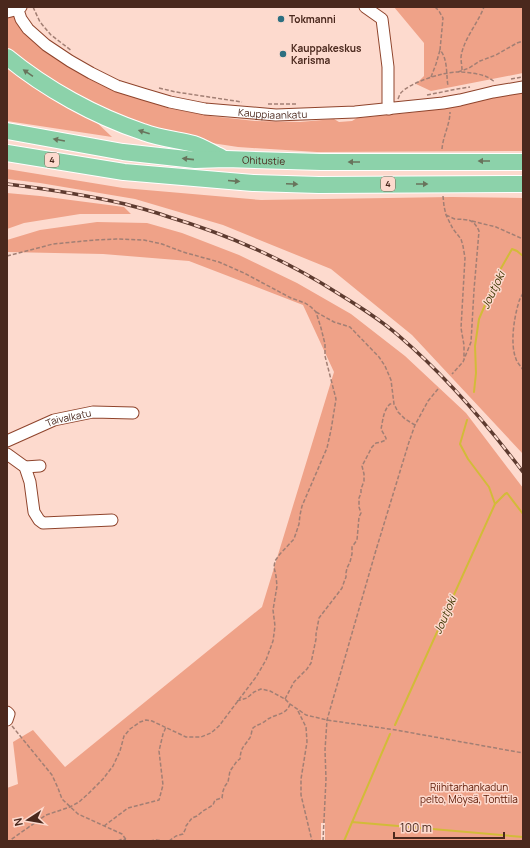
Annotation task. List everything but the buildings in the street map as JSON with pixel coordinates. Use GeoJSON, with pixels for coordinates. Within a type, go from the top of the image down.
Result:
{"type":"FeatureCollection","features":[{"type":"Feature","properties":{"kind":"highway"},"geometry":{"type":"LineString","coordinates":[[7,57],[52,89],[117,122],[144,132],[195,145],[226,159]]}},
{"type":"Feature","properties":{"kind":"highway","name":"Ohitustie"},"geometry":{"type":"LineString","coordinates":[[7,131],[123,152],[195,160],[226,159],[321,162],[523,162]]}},
{"type":"Feature","properties":{"kind":"highway","name":"4"},"geometry":{"type":"LineString","coordinates":[[7,153],[124,172],[254,183],[319,185],[523,184]]}},
{"type":"Feature","properties":{"kind":"street"},"geometry":{"type":"LineString","coordinates":[[365,7],[382,19],[388,67],[389,109]]}},
{"type":"Feature","properties":{"kind":"street","name":"Kauppiaankatu"},"geometry":{"type":"LineString","coordinates":[[17,8],[28,29],[46,45],[91,73],[118,86],[170,102],[205,109],[276,115],[356,112],[460,100],[523,87]]}},
{"type":"Feature","properties":{"kind":"street","name":"Taivalkatu"},"geometry":{"type":"LineString","coordinates":[[7,441],[54,420],[93,412],[133,412]]}},
{"type":"Feature","properties":{"kind":"street"},"geometry":{"type":"LineString","coordinates":[[7,454],[25,467],[30,482],[34,512],[43,523],[112,520]]}},
{"type":"Feature","properties":{"kind":"street"},"geometry":{"type":"LineString","coordinates":[[25,467],[40,466]]}},
{"type":"Feature","properties":{"kind":"street"},"geometry":{"type":"LineString","coordinates":[[7,712],[9,714],[7,720]]}},
{"type":"Feature","properties":{"kind":"path"},"geometry":{"type":"LineString","coordinates":[[32,7],[40,22],[51,35],[75,53]]}},
{"type":"Feature","properties":{"kind":"path"},"geometry":{"type":"LineString","coordinates":[[431,77],[440,50],[442,18],[440,11],[435,7]]}},
{"type":"Feature","properties":{"kind":"path"},"geometry":{"type":"LineString","coordinates":[[462,70],[461,57],[464,47],[484,7]]}},
{"type":"Feature","properties":{"kind":"path"},"geometry":{"type":"LineString","coordinates":[[457,72],[469,68],[480,61],[496,55],[523,41]]}},
{"type":"Feature","properties":{"kind":"path"},"geometry":{"type":"LineString","coordinates":[[440,50],[444,54],[448,86]]}},
{"type":"Feature","properties":{"kind":"path"},"geometry":{"type":"LineString","coordinates":[[403,100],[397,101],[400,94],[406,88],[431,77],[447,73],[457,72],[479,74],[486,76],[497,83],[489,85]]}},
{"type":"Feature","properties":{"kind":"path"},"geometry":{"type":"LineString","coordinates":[[512,79],[523,77]]}},
{"type":"Feature","properties":{"kind":"path"},"geometry":{"type":"LineString","coordinates":[[153,87],[248,103]]}},
{"type":"Feature","properties":{"kind":"path"},"geometry":{"type":"LineString","coordinates":[[422,96],[471,87]]}},
{"type":"Feature","properties":{"kind":"path"},"geometry":{"type":"LineString","coordinates":[[266,104],[300,105]]}},
{"type":"Feature","properties":{"kind":"path"},"geometry":{"type":"LineString","coordinates":[[442,148],[451,109]]}},
{"type":"Feature","properties":{"kind":"path"},"geometry":{"type":"LineString","coordinates":[[443,196],[446,215],[453,229],[461,239],[465,258],[461,328],[464,345],[464,362]]}},
{"type":"Feature","properties":{"kind":"path"},"geometry":{"type":"LineString","coordinates":[[446,215],[454,219],[463,219],[496,226],[523,239]]}},
{"type":"Feature","properties":{"kind":"path"},"geometry":{"type":"LineString","coordinates":[[452,374],[464,362],[471,342],[479,231],[476,225],[470,221]]}},
{"type":"Feature","properties":{"kind":"path"},"geometry":{"type":"LineString","coordinates":[[7,256],[53,244],[116,238],[144,240],[162,244],[182,252],[219,262],[305,303],[316,312],[334,322],[350,327],[379,357],[385,366],[391,380],[394,404],[398,412],[405,419],[415,425]]}},
{"type":"Feature","properties":{"kind":"path"},"geometry":{"type":"LineString","coordinates":[[523,293],[518,304],[513,336],[516,360],[523,370]]}},
{"type":"Feature","properties":{"kind":"path"},"geometry":{"type":"LineString","coordinates":[[9,841],[46,815],[70,807],[90,793],[113,766],[120,751],[124,736],[130,729],[140,722],[152,720],[186,737],[201,737],[211,733],[219,726],[256,677],[266,660],[273,641],[275,626],[273,610],[277,586],[274,567],[275,561],[294,539],[298,532],[302,506],[324,455],[331,430],[336,399],[325,356],[321,328],[316,312]]}},
{"type":"Feature","properties":{"kind":"path"},"geometry":{"type":"LineString","coordinates":[[323,841],[327,720],[376,550],[415,425],[428,401],[438,389]]}},
{"type":"Feature","properties":{"kind":"path"},"geometry":{"type":"LineString","coordinates":[[285,699],[294,682],[311,663],[319,618],[342,588],[353,551],[352,547],[357,540],[359,518],[361,513],[359,498],[364,481],[362,466],[368,456],[368,452],[372,447],[376,443],[386,440],[381,429],[384,411],[390,404],[394,404]]}},
{"type":"Feature","properties":{"kind":"path"},"geometry":{"type":"LineString","coordinates":[[237,701],[247,698],[254,692],[261,689],[270,691],[285,699],[306,715],[327,720],[396,730],[523,753]]}},
{"type":"Feature","properties":{"kind":"path"},"geometry":{"type":"LineString","coordinates":[[169,841],[176,836],[183,834],[186,826],[192,818],[214,805],[216,800],[222,798],[223,791],[228,782],[230,771],[240,759],[241,750],[250,739],[254,727],[263,723],[268,718],[281,714],[289,707],[290,704]]}},
{"type":"Feature","properties":{"kind":"path"},"geometry":{"type":"LineString","coordinates":[[298,709],[306,726],[307,742],[301,779],[301,795],[312,841]]}},
{"type":"Feature","properties":{"kind":"path"},"geometry":{"type":"LineString","coordinates":[[7,720],[52,775],[62,799],[78,814],[122,834],[127,841]]}},
{"type":"Feature","properties":{"kind":"path"},"geometry":{"type":"LineString","coordinates":[[104,826],[128,808],[159,800],[163,786],[159,752],[166,727]]}},
{"type":"Feature","properties":{"kind":"path"},"geometry":{"type":"LineString","coordinates":[[118,841],[127,841]]}},
{"type":"Feature","properties":{"kind":"path"},"geometry":{"type":"LineString","coordinates":[[150,841],[163,841]]}},
{"type":"Feature","properties":{"kind":"green space"},"geometry":{"type":"Polygon","coordinates":[[[394,7],[523,7],[523,73],[431,91],[416,84],[424,76],[424,43],[394,7]]]}},
{"type":"Feature","properties":{"kind":"green space"},"geometry":{"type":"Polygon","coordinates":[[[7,16],[15,16],[22,30],[35,43],[93,80],[122,93],[168,108],[210,116],[255,121],[300,122],[334,119],[339,122],[352,121],[357,118],[417,112],[456,106],[523,91],[523,151],[317,152],[238,147],[205,142],[145,127],[86,102],[7,51],[7,16]]]}},
{"type":"Feature","properties":{"kind":"green space"},"geometry":{"type":"Polygon","coordinates":[[[7,63],[90,116],[112,137],[7,121],[7,63]]]}},
{"type":"Feature","properties":{"kind":"green space"},"geometry":{"type":"Polygon","coordinates":[[[7,169],[123,188],[261,200],[451,197],[523,198],[523,454],[412,335],[331,269],[223,225],[135,199],[7,179],[7,169]]]}},
{"type":"Feature","properties":{"kind":"green space"},"geometry":{"type":"Polygon","coordinates":[[[7,193],[124,207],[131,214],[80,214],[24,223],[7,229],[7,193]]]}},
{"type":"Feature","properties":{"kind":"green space","name":"Riihitarhankadun pelto, Möysä, Tonttila"},"geometry":{"type":"Polygon","coordinates":[[[97,222],[147,223],[182,233],[239,255],[297,283],[351,314],[405,356],[466,413],[523,488],[523,841],[325,841],[325,823],[321,823],[321,841],[7,841],[7,788],[18,784],[13,742],[33,730],[65,767],[262,607],[334,372],[303,305],[189,261],[103,254],[7,252],[7,240],[40,230],[97,222]]]}},
{"type":"Feature","properties":{"kind":"waterway","name":"Joutjoki"},"geometry":{"type":"LineString","coordinates":[[474,392],[476,373],[475,346],[479,319],[500,270],[512,249],[523,256]]}},
{"type":"Feature","properties":{"kind":"waterway","name":"Joutjoki"},"geometry":{"type":"LineString","coordinates":[[467,420],[460,444],[468,459],[489,487],[495,504]]}},
{"type":"Feature","properties":{"kind":"waterway","name":"Joutjoki"},"geometry":{"type":"LineString","coordinates":[[395,725],[495,504],[507,493],[523,514]]}},
{"type":"Feature","properties":{"kind":"waterway","name":"Joutjoki"},"geometry":{"type":"LineString","coordinates":[[344,841],[390,734]]}},
{"type":"Feature","properties":{"kind":"waterway","name":"Joutjoki"},"geometry":{"type":"LineString","coordinates":[[352,822],[523,837]]}},
{"type":"Feature","properties":{"kind":"railway"},"geometry":{"type":"LineString","coordinates":[[7,184],[96,198],[153,212],[235,240],[299,270],[370,314],[392,330],[416,351],[465,401],[523,472]]}},
{"type":"Feature","properties":{"kind":"place","name":"Tokmanni"},"geometry":{"type":"Point","coordinates":[281,19]}},
{"type":"Feature","properties":{"kind":"place","name":"Kauppakeskus Karisma"},"geometry":{"type":"Point","coordinates":[283,54]}}]}
